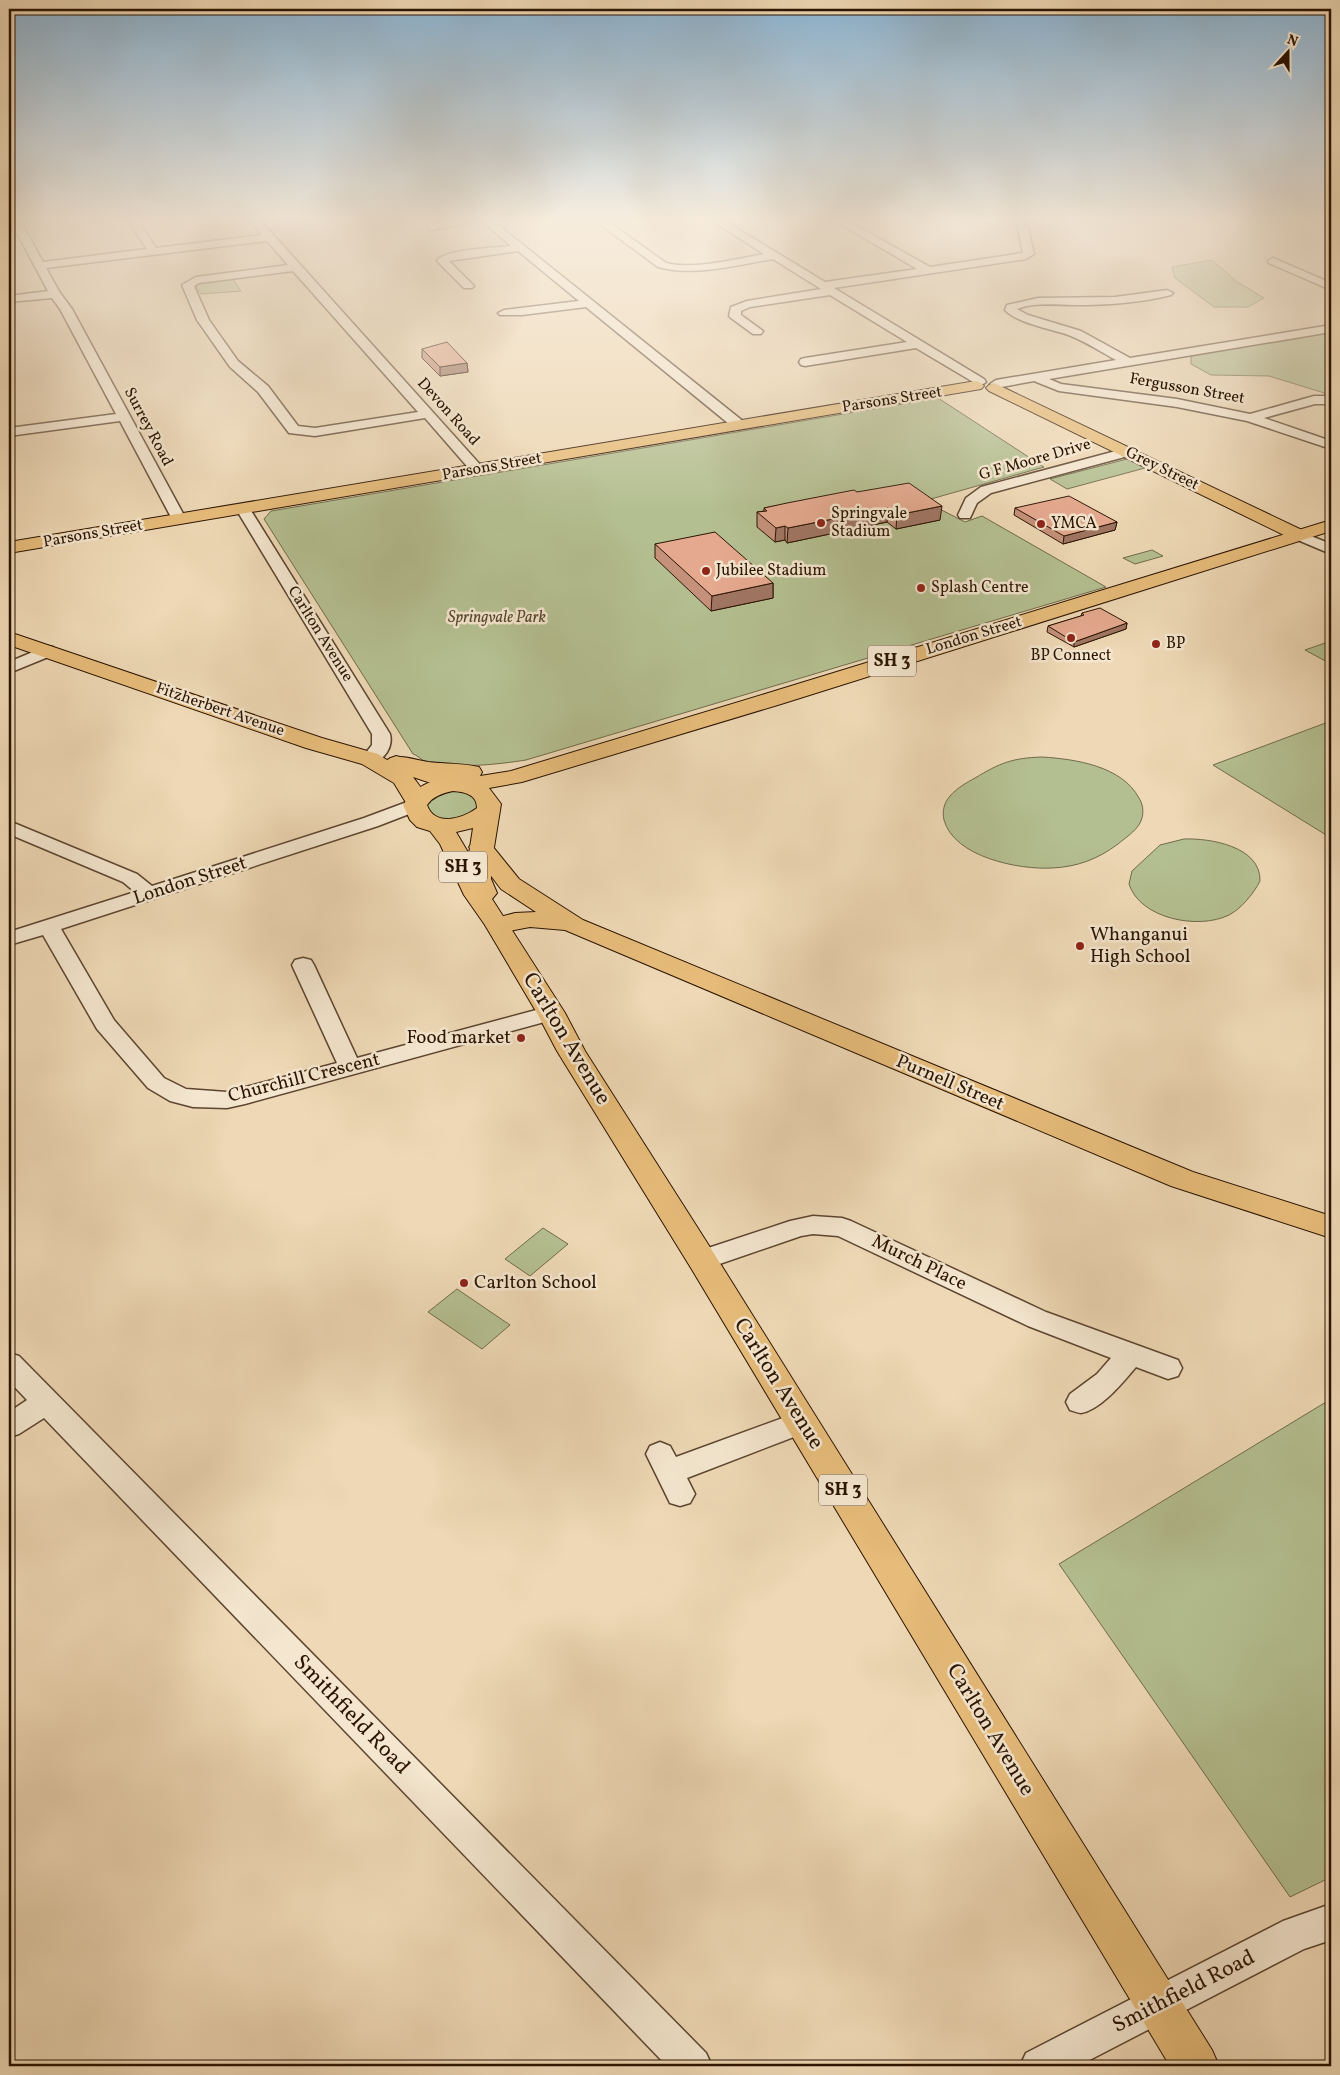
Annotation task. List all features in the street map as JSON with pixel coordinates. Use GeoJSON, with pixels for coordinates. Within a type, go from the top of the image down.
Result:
{"type":"FeatureCollection","features":[{"type":"Feature","properties":{"kind":"main road","name":"Parsons Street"},"geometry":{"type":"LineString","coordinates":[[9,548],[986,385]]}},
{"type":"Feature","properties":{"kind":"main road","name":"Grey Street"},"geometry":{"type":"LineString","coordinates":[[986,385],[1298,535]]}},
{"type":"Feature","properties":{"kind":"main road","name":"London Street"},"geometry":{"type":"LineString","coordinates":[[460,785],[514,777],[773,699],[1331,525]]}},
{"type":"Feature","properties":{"kind":"main road","name":"Fitzherbert Avenue"},"geometry":{"type":"LineString","coordinates":[[9,638],[314,743],[370,759],[402,778],[411,789],[416,803]]}},
{"type":"Feature","properties":{"kind":"main road"},"geometry":{"type":"LineString","coordinates":[[370,759],[460,772],[505,770],[559,763]]}},
{"type":"Feature","properties":{"kind":"main road"},"geometry":{"type":"LineString","coordinates":[[398,763],[481,792],[487,797],[488,807]]}},
{"type":"Feature","properties":{"kind":"main road","name":"London Street"},"geometry":{"type":"LineString","coordinates":[[488,807],[507,789],[559,763]]}},
{"type":"Feature","properties":{"kind":"main road","name":"SH 3"},"geometry":{"type":"LineString","coordinates":[[460,785],[435,789],[421,796],[416,803],[416,813],[421,819],[435,824],[464,824],[481,817],[488,807]]}},
{"type":"Feature","properties":{"kind":"main road","name":"Carlton Avenue"},"geometry":{"type":"LineString","coordinates":[[488,807],[481,847],[479,879],[492,916]]}},
{"type":"Feature","properties":{"kind":"main road","name":"Carlton Avenue"},"geometry":{"type":"LineString","coordinates":[[435,824],[451,842],[476,895],[492,916],[551,1013],[571,1051],[802,1422],[1196,2066]]}},
{"type":"Feature","properties":{"kind":"main road","name":"Purnell Street"},"geometry":{"type":"LineString","coordinates":[[481,847],[510,884],[574,925],[1182,1179],[1331,1226]]}},
{"type":"Feature","properties":{"kind":"main road","name":"Purnell Street"},"geometry":{"type":"LineString","coordinates":[[492,916],[540,918],[574,925]]}},
{"type":"Feature","properties":{"kind":"street","name":"Surrey Road"},"geometry":{"type":"LineString","coordinates":[[70,317],[179,519]]}},
{"type":"Feature","properties":{"kind":"street"},"geometry":{"type":"LineString","coordinates":[[202,317],[234,364],[263,388],[294,430],[316,432],[428,414]]}},
{"type":"Feature","properties":{"kind":"street","name":"Devon Road"},"geometry":{"type":"LineString","coordinates":[[341,317],[477,469]]}},
{"type":"Feature","properties":{"kind":"street"},"geometry":{"type":"LineString","coordinates":[[606,317],[738,425]]}},
{"type":"Feature","properties":{"kind":"street"},"geometry":{"type":"LineString","coordinates":[[736,317],[757,331]]}},
{"type":"Feature","properties":{"kind":"street"},"geometry":{"type":"LineString","coordinates":[[873,317],[986,385]]}},
{"type":"Feature","properties":{"kind":"street"},"geometry":{"type":"LineString","coordinates":[[1024,317],[1077,334],[1128,362]]}},
{"type":"Feature","properties":{"kind":"street","name":"Parsons Street"},"geometry":{"type":"LineString","coordinates":[[986,385],[1331,328]]}},
{"type":"Feature","properties":{"kind":"street"},"geometry":{"type":"LineString","coordinates":[[805,362],[917,344]]}},
{"type":"Feature","properties":{"kind":"street","name":"Fergusson Street"},"geometry":{"type":"LineString","coordinates":[[1035,378],[1059,387],[1176,403],[1250,418],[1331,445]]}},
{"type":"Feature","properties":{"kind":"street"},"geometry":{"type":"LineString","coordinates":[[1250,418],[1314,400],[1331,400]]}},
{"type":"Feature","properties":{"kind":"street"},"geometry":{"type":"LineString","coordinates":[[9,432],[123,417]]}},
{"type":"Feature","properties":{"kind":"street","name":"G F Moore Drive"},"geometry":{"type":"LineString","coordinates":[[965,515],[972,501],[986,490],[1126,452]]}},
{"type":"Feature","properties":{"kind":"street","name":"Carlton Avenue"},"geometry":{"type":"LineString","coordinates":[[243,509],[381,734],[383,742],[381,747],[370,759]]}},
{"type":"Feature","properties":{"kind":"street","name":"Grey Street"},"geometry":{"type":"LineString","coordinates":[[1298,535],[1331,550]]}},
{"type":"Feature","properties":{"kind":"street"},"geometry":{"type":"LineString","coordinates":[[9,668],[47,651]]}},
{"type":"Feature","properties":{"kind":"street","name":"London Street"},"geometry":{"type":"LineString","coordinates":[[9,939],[371,822],[416,803]]}},
{"type":"Feature","properties":{"kind":"street","name":"London Street"},"geometry":{"type":"LineString","coordinates":[[371,822],[400,820],[435,824]]}},
{"type":"Feature","properties":{"kind":"street"},"geometry":{"type":"LineString","coordinates":[[9,827],[130,878],[149,894]]}},
{"type":"Feature","properties":{"kind":"street","name":"Churchill Crescent"},"geometry":{"type":"LineString","coordinates":[[49,926],[105,1024],[156,1083],[165,1089],[193,1099],[227,1100],[551,1013]]}},
{"type":"Feature","properties":{"kind":"street"},"geometry":{"type":"LineString","coordinates":[[303,965],[350,1067]]}},
{"type":"Feature","properties":{"kind":"street","name":"Murch Place"},"geometry":{"type":"LineString","coordinates":[[702,1260],[799,1227],[814,1225],[842,1227],[1037,1319],[1168,1368]]}},
{"type":"Feature","properties":{"kind":"street"},"geometry":{"type":"LineString","coordinates":[[1080,1402],[1107,1382],[1130,1355]]}},
{"type":"Feature","properties":{"kind":"street","name":"Smithfield Road"},"geometry":{"type":"LineString","coordinates":[[9,1364],[693,2066]]}},
{"type":"Feature","properties":{"kind":"street"},"geometry":{"type":"LineString","coordinates":[[9,1426],[46,1402]]}},
{"type":"Feature","properties":{"kind":"street"},"geometry":{"type":"LineString","coordinates":[[670,1473],[802,1422]]}},
{"type":"Feature","properties":{"kind":"street","name":"Smithfield Road"},"geometry":{"type":"LineString","coordinates":[[1039,2066],[1296,1934],[1331,1922]]}},
{"type":"Feature","properties":{"kind":"green space"},"geometry":{"type":"Polygon","coordinates":[[[1331,331],[1331,395],[1269,376],[1211,375],[1191,364],[1191,355],[1331,331]]]}},
{"type":"Feature","properties":{"kind":"green space","name":"Springvale Park"},"geometry":{"type":"Polygon","coordinates":[[[938,398],[1044,467],[924,501],[965,522],[982,516],[1106,587],[526,760],[466,766],[441,765],[427,762],[413,754],[264,519],[271,511],[938,398]]]}},
{"type":"Feature","properties":{"kind":"green space"},"geometry":{"type":"Polygon","coordinates":[[[1127,459],[1145,468],[1067,489],[1050,479],[1127,459]]]}},
{"type":"Feature","properties":{"kind":"green space"},"geometry":{"type":"Polygon","coordinates":[[[1152,550],[1163,556],[1135,564],[1123,558],[1152,550]]]}},
{"type":"Feature","properties":{"kind":"green space"},"geometry":{"type":"Polygon","coordinates":[[[1331,641],[1331,664],[1305,650],[1331,641]]]}},
{"type":"Feature","properties":{"kind":"green space"},"geometry":{"type":"Polygon","coordinates":[[[1331,721],[1331,838],[1213,765],[1331,721]]]}},
{"type":"Feature","properties":{"kind":"green space"},"geometry":{"type":"Polygon","coordinates":[[[1042,757],[1083,762],[1110,771],[1121,778],[1131,787],[1142,804],[1142,817],[1138,826],[1118,844],[1095,858],[1079,864],[1052,868],[1023,867],[989,859],[960,843],[950,833],[944,820],[943,810],[948,799],[956,791],[999,765],[1014,760],[1042,757]]]}},
{"type":"Feature","properties":{"kind":"green space"},"geometry":{"type":"Polygon","coordinates":[[[456,789],[479,797],[477,813],[450,821],[426,814],[426,800],[431,795],[456,789]]]}},
{"type":"Feature","properties":{"kind":"green space"},"geometry":{"type":"Polygon","coordinates":[[[1184,839],[1207,840],[1232,846],[1252,860],[1258,869],[1260,881],[1247,900],[1234,912],[1217,919],[1187,921],[1158,913],[1145,906],[1135,896],[1129,884],[1132,871],[1160,845],[1184,839]]]}},
{"type":"Feature","properties":{"kind":"green space"},"geometry":{"type":"Polygon","coordinates":[[[543,1228],[568,1244],[530,1276],[505,1259],[543,1228]]]}},
{"type":"Feature","properties":{"kind":"green space"},"geometry":{"type":"Polygon","coordinates":[[[457,1289],[510,1325],[482,1349],[428,1312],[457,1289]]]}},
{"type":"Feature","properties":{"kind":"green space"},"geometry":{"type":"Polygon","coordinates":[[[1331,1399],[1331,1877],[1290,1897],[1059,1564],[1331,1399]]]}},
{"type":"Feature","properties":{"kind":"building"},"geometry":{"type":"Polygon","coordinates":[[[447,342],[467,363],[440,367],[422,349],[447,342]]]}},
{"type":"Feature","properties":{"kind":"building"},"geometry":{"type":"Polygon","coordinates":[[[909,483],[942,506],[897,515],[888,508],[788,528],[785,526],[776,528],[757,512],[767,511],[764,508],[854,490],[857,492],[909,483]]]}},
{"type":"Feature","properties":{"kind":"building"},"geometry":{"type":"Polygon","coordinates":[[[1069,496],[1117,522],[1064,536],[1015,508],[1069,496]]]}},
{"type":"Feature","properties":{"kind":"building"},"geometry":{"type":"Polygon","coordinates":[[[715,532],[773,583],[712,596],[655,544],[715,532]]]}},
{"type":"Feature","properties":{"kind":"building"},"geometry":{"type":"Polygon","coordinates":[[[1100,608],[1127,623],[1074,642],[1048,626],[1084,615],[1082,613],[1100,608]]]}},
{"type":"Feature","properties":{"kind":"place","name":"Springvale Stadium"},"geometry":{"type":"Point","coordinates":[821,523]}},
{"type":"Feature","properties":{"kind":"place","name":"YMCA"},"geometry":{"type":"Point","coordinates":[1041,524]}},
{"type":"Feature","properties":{"kind":"place","name":"Jubilee Stadium"},"geometry":{"type":"Point","coordinates":[706,571]}},
{"type":"Feature","properties":{"kind":"place","name":"Splash Centre"},"geometry":{"type":"Point","coordinates":[921,588]}},
{"type":"Feature","properties":{"kind":"place","name":"BP Connect"},"geometry":{"type":"Point","coordinates":[1071,638]}},
{"type":"Feature","properties":{"kind":"place","name":"BP"},"geometry":{"type":"Point","coordinates":[1156,644]}},
{"type":"Feature","properties":{"kind":"place","name":"Whanganui High School"},"geometry":{"type":"Point","coordinates":[1080,946]}},
{"type":"Feature","properties":{"kind":"place","name":"Food market"},"geometry":{"type":"Point","coordinates":[521,1038]}},
{"type":"Feature","properties":{"kind":"place","name":"Carlton School"},"geometry":{"type":"Point","coordinates":[464,1283]}}]}
